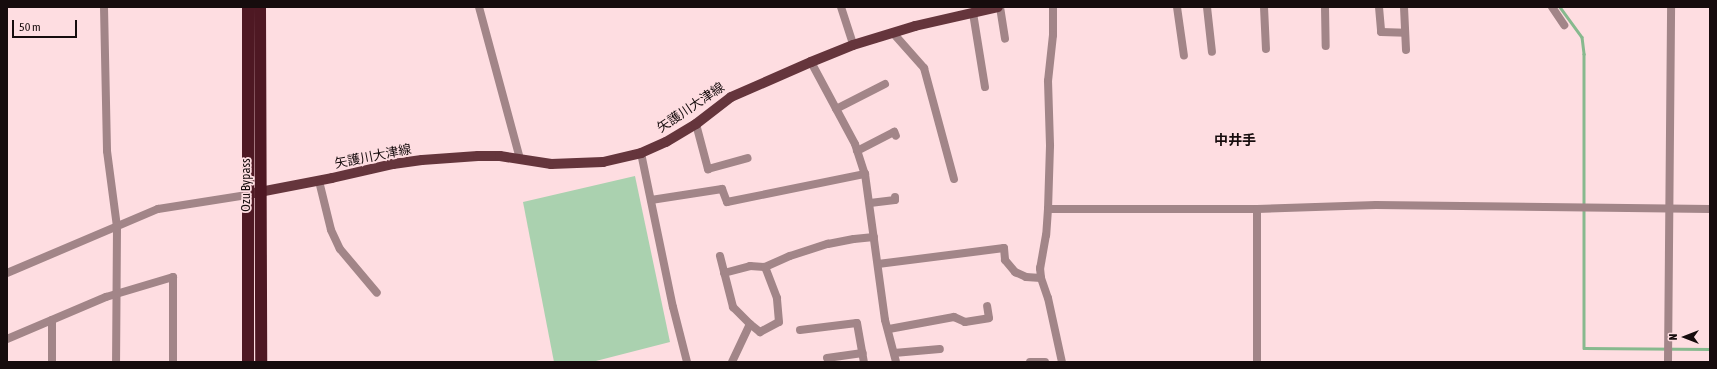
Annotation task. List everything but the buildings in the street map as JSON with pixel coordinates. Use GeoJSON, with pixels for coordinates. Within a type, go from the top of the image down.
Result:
{"type":"FeatureCollection","features":[{"type":"Feature","properties":{"kind":"highway","name":"Ozu Bypass"},"geometry":{"type":"LineString","coordinates":[[248,7],[248,362]]}},
{"type":"Feature","properties":{"kind":"highway","name":"Ozu Bypass"},"geometry":{"type":"LineString","coordinates":[[260,7],[260,362]]}},
{"type":"Feature","properties":{"kind":"main road","name":"矢護川大津線"},"geometry":{"type":"LineString","coordinates":[[248,195],[260,191],[320,181],[393,164],[422,160],[478,156],[520,159],[551,164],[588,163],[603,162],[641,153],[666,142],[696,124],[731,97],[811,62],[853,45],[915,26],[999,7]]}},
{"type":"Feature","properties":{"kind":"street"},"geometry":{"type":"LineString","coordinates":[[104,7],[107,151],[117,227],[116,362]]}},
{"type":"Feature","properties":{"kind":"street"},"geometry":{"type":"LineString","coordinates":[[479,7],[520,159]]}},
{"type":"Feature","properties":{"kind":"street"},"geometry":{"type":"LineString","coordinates":[[841,7],[853,45]]}},
{"type":"Feature","properties":{"kind":"street"},"geometry":{"type":"LineString","coordinates":[[999,7],[1005,40]]}},
{"type":"Feature","properties":{"kind":"street"},"geometry":{"type":"LineString","coordinates":[[1053,7],[1053,35],[1048,81],[1050,146],[1048,209],[1040,278],[1048,298],[1062,362]]}},
{"type":"Feature","properties":{"kind":"street"},"geometry":{"type":"LineString","coordinates":[[1177,7],[1184,56]]}},
{"type":"Feature","properties":{"kind":"street"},"geometry":{"type":"LineString","coordinates":[[1207,7],[1212,52]]}},
{"type":"Feature","properties":{"kind":"street"},"geometry":{"type":"LineString","coordinates":[[1264,7],[1266,49]]}},
{"type":"Feature","properties":{"kind":"street"},"geometry":{"type":"LineString","coordinates":[[1324,7],[1326,46]]}},
{"type":"Feature","properties":{"kind":"street"},"geometry":{"type":"LineString","coordinates":[[1379,7],[1381,32],[1405,33]]}},
{"type":"Feature","properties":{"kind":"street"},"geometry":{"type":"LineString","coordinates":[[1404,7],[1406,50]]}},
{"type":"Feature","properties":{"kind":"street"},"geometry":{"type":"LineString","coordinates":[[1552,7],[1564,25]]}},
{"type":"Feature","properties":{"kind":"street"},"geometry":{"type":"LineString","coordinates":[[1668,362],[1671,7]]}},
{"type":"Feature","properties":{"kind":"street"},"geometry":{"type":"LineString","coordinates":[[973,13],[985,87]]}},
{"type":"Feature","properties":{"kind":"street"},"geometry":{"type":"LineString","coordinates":[[894,33],[924,68],[954,179]]}},
{"type":"Feature","properties":{"kind":"street"},"geometry":{"type":"LineString","coordinates":[[811,62],[857,151],[865,174],[886,320],[896,362]]}},
{"type":"Feature","properties":{"kind":"street"},"geometry":{"type":"LineString","coordinates":[[836,109],[885,84]]}},
{"type":"Feature","properties":{"kind":"street"},"geometry":{"type":"LineString","coordinates":[[696,124],[708,169],[748,158]]}},
{"type":"Feature","properties":{"kind":"street"},"geometry":{"type":"LineString","coordinates":[[857,151],[894,132],[896,136]]}},
{"type":"Feature","properties":{"kind":"street"},"geometry":{"type":"LineString","coordinates":[[641,153],[673,307],[687,362]]}},
{"type":"Feature","properties":{"kind":"street"},"geometry":{"type":"LineString","coordinates":[[651,200],[722,189],[727,202],[865,174]]}},
{"type":"Feature","properties":{"kind":"street"},"geometry":{"type":"LineString","coordinates":[[320,181],[331,230],[340,249],[376,293]]}},
{"type":"Feature","properties":{"kind":"street"},"geometry":{"type":"LineString","coordinates":[[7,273],[158,209],[248,195]]}},
{"type":"Feature","properties":{"kind":"street"},"geometry":{"type":"LineString","coordinates":[[870,203],[895,200],[895,197]]}},
{"type":"Feature","properties":{"kind":"street"},"geometry":{"type":"LineString","coordinates":[[1048,209],[1257,209],[1376,205],[1710,209]]}},
{"type":"Feature","properties":{"kind":"street"},"geometry":{"type":"LineString","coordinates":[[1257,209],[1257,362]]}},
{"type":"Feature","properties":{"kind":"street"},"geometry":{"type":"LineString","coordinates":[[724,273],[750,266],[765,267],[790,256],[828,244],[854,238],[874,237]]}},
{"type":"Feature","properties":{"kind":"street"},"geometry":{"type":"LineString","coordinates":[[878,264],[1004,248],[1005,260],[1015,272],[1026,276],[1040,278]]}},
{"type":"Feature","properties":{"kind":"street"},"geometry":{"type":"LineString","coordinates":[[720,256],[733,308],[760,332],[779,322],[777,298],[765,267]]}},
{"type":"Feature","properties":{"kind":"street"},"geometry":{"type":"LineString","coordinates":[[7,339],[116,293],[173,277],[173,362]]}},
{"type":"Feature","properties":{"kind":"street"},"geometry":{"type":"LineString","coordinates":[[888,329],[954,317],[965,322],[988,318],[987,306]]}},
{"type":"Feature","properties":{"kind":"street"},"geometry":{"type":"LineString","coordinates":[[52,320],[52,362]]}},
{"type":"Feature","properties":{"kind":"street"},"geometry":{"type":"LineString","coordinates":[[800,330],[857,323],[864,362]]}},
{"type":"Feature","properties":{"kind":"street"},"geometry":{"type":"LineString","coordinates":[[732,362],[750,324]]}},
{"type":"Feature","properties":{"kind":"street"},"geometry":{"type":"LineString","coordinates":[[894,353],[940,349]]}},
{"type":"Feature","properties":{"kind":"street"},"geometry":{"type":"LineString","coordinates":[[827,358],[862,353]]}},
{"type":"Feature","properties":{"kind":"street"},"geometry":{"type":"LineString","coordinates":[[1030,362],[1045,362]]}},
{"type":"Feature","properties":{"kind":"green space"},"geometry":{"type":"Polygon","coordinates":[[[635,176],[670,342],[592,362],[554,362],[523,202],[635,176]]]}},
{"type":"Feature","properties":{"kind":"waterway"},"geometry":{"type":"LineString","coordinates":[[1560,7],[1582,37],[1584,54],[1584,348],[1710,349]]}},
{"type":"Feature","properties":{"kind":"district","name":"中井手"},"geometry":{"type":"Point","coordinates":[1235,140]}}]}
